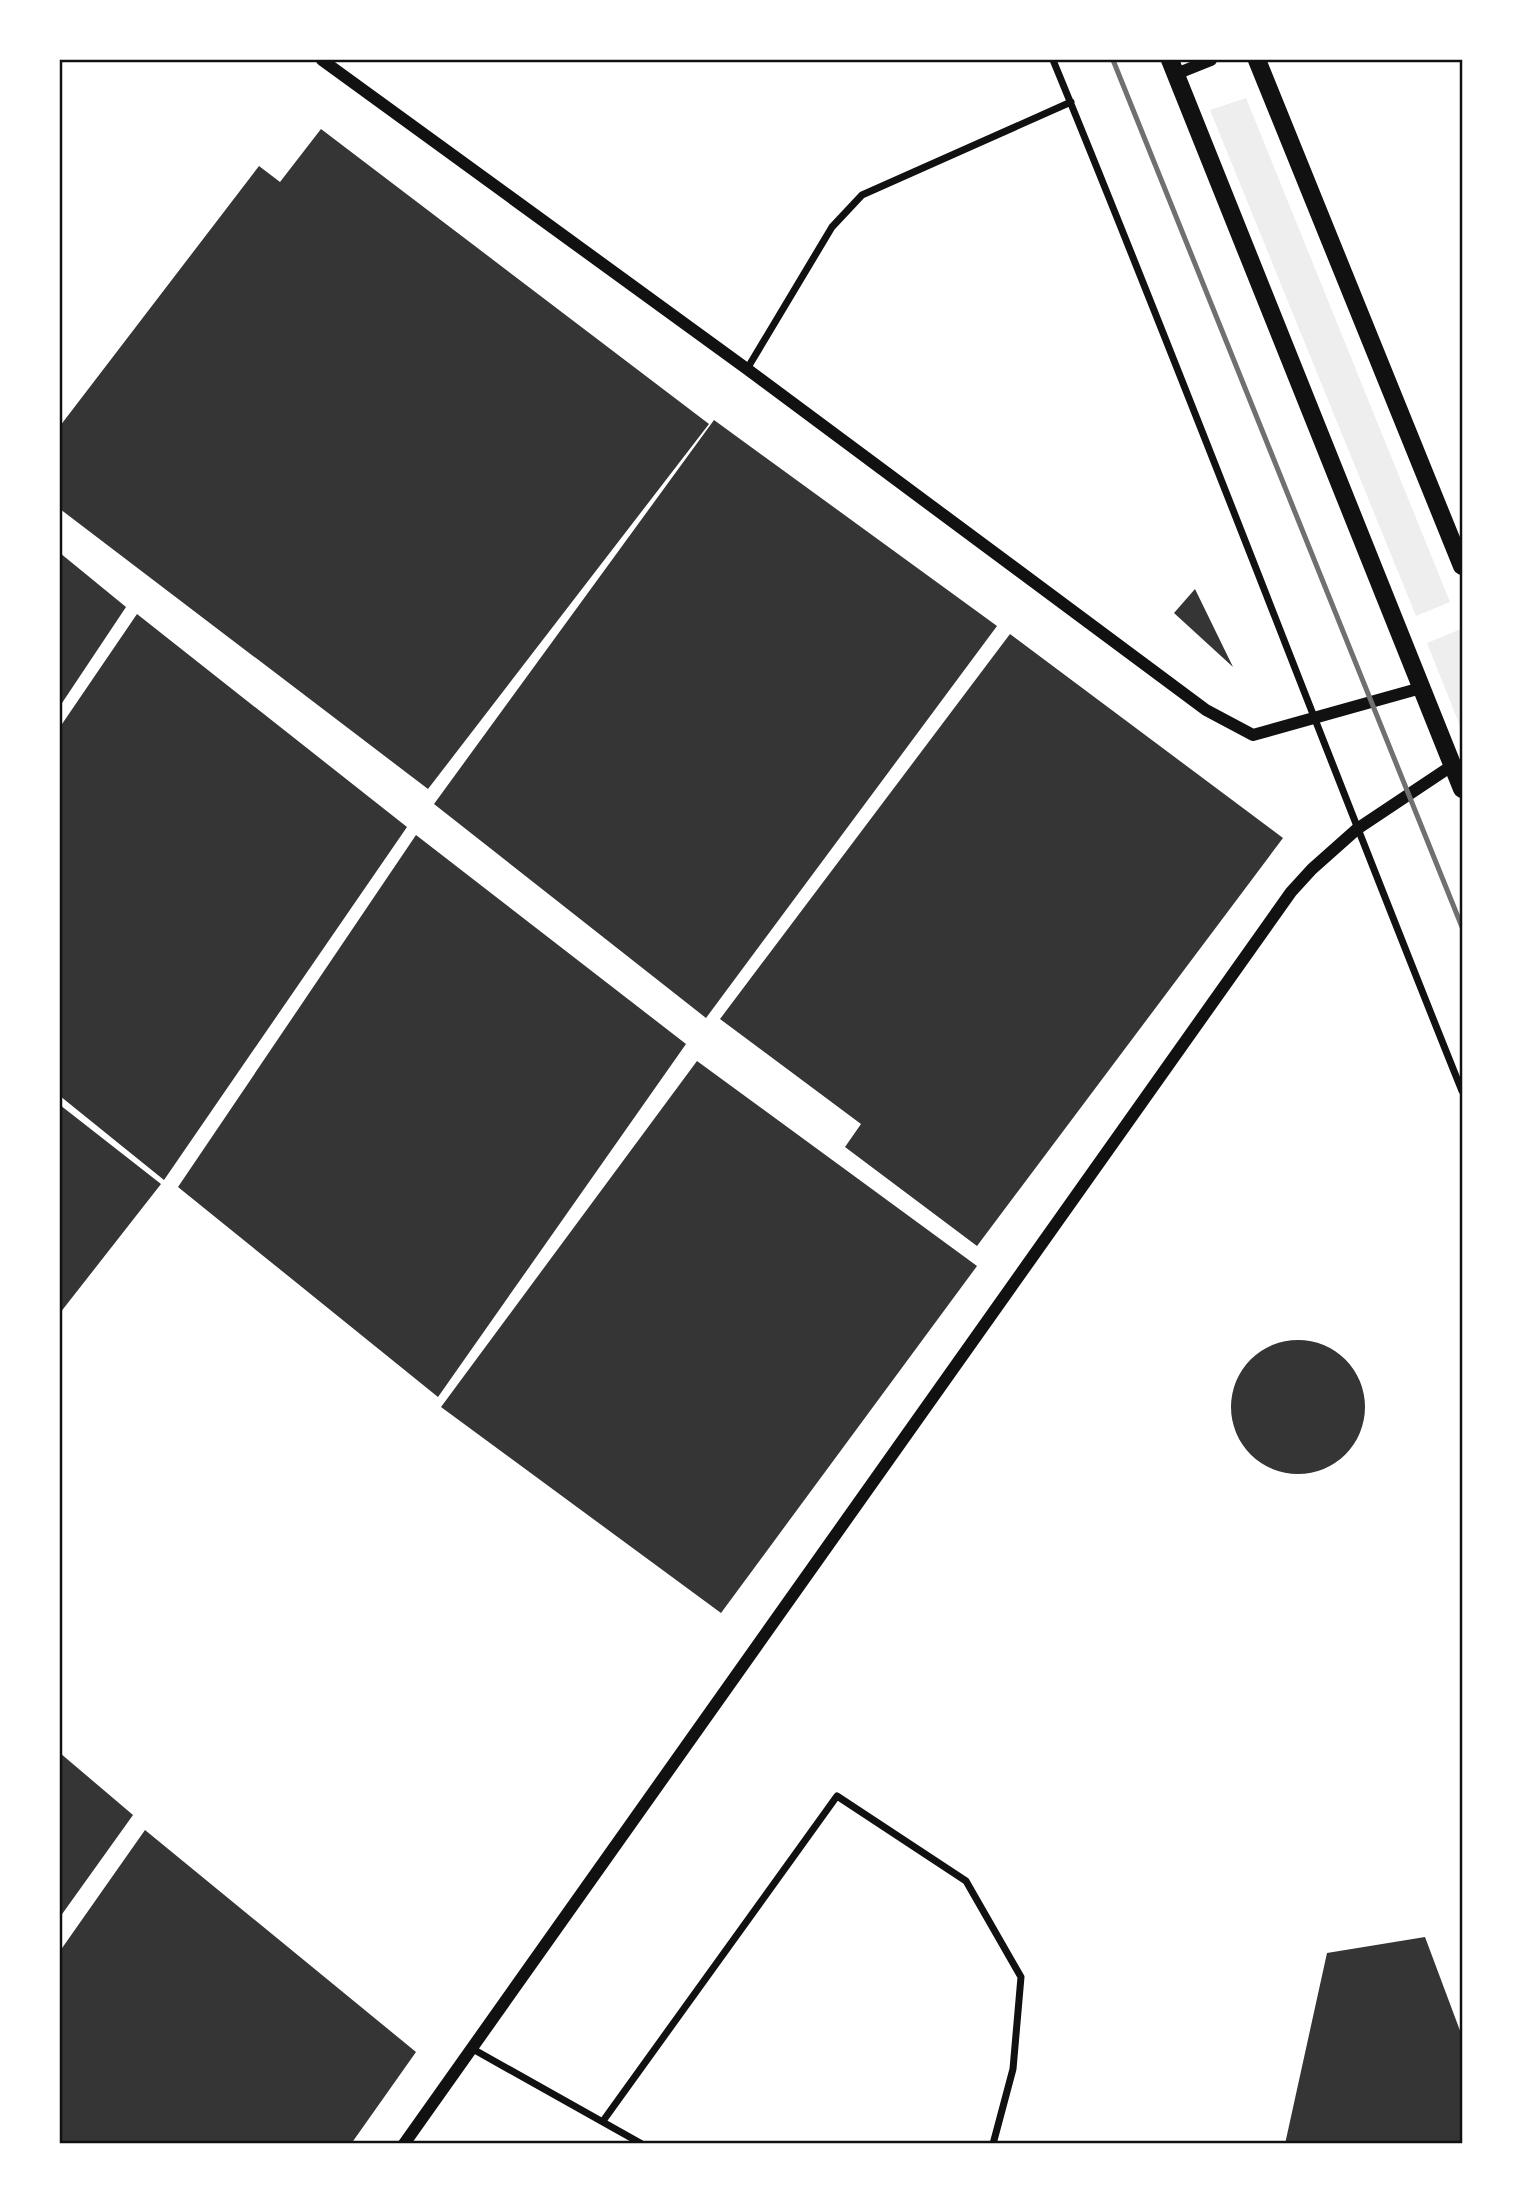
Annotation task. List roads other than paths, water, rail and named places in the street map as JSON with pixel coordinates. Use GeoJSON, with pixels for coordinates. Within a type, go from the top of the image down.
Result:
{"type":"FeatureCollection","features":[{"type":"Feature","properties":{"kind":"main road"},"geometry":{"type":"LineString","coordinates":[[1257,60],[1462,566]]}},
{"type":"Feature","properties":{"kind":"main road"},"geometry":{"type":"LineString","coordinates":[[1173,67],[1462,789]]}},
{"type":"Feature","properties":{"kind":"street"},"geometry":{"type":"LineString","coordinates":[[322,60],[747,369],[1206,710],[1253,735],[1421,688]]}},
{"type":"Feature","properties":{"kind":"street"},"geometry":{"type":"LineString","coordinates":[[1053,60],[1316,717],[1356,829],[1462,1091]]}},
{"type":"Feature","properties":{"kind":"street"},"geometry":{"type":"LineString","coordinates":[[1173,67],[1211,60]]}},
{"type":"Feature","properties":{"kind":"street"},"geometry":{"type":"LineString","coordinates":[[747,369],[832,227],[862,195],[1071,102]]}},
{"type":"Feature","properties":{"kind":"street"},"geometry":{"type":"LineString","coordinates":[[404,2144],[1291,892],[1356,829],[1453,765]]}},
{"type":"Feature","properties":{"kind":"street"},"geometry":{"type":"LineString","coordinates":[[603,2122],[836,1796],[966,1881],[1021,1977],[1013,2069],[993,2144]]}},
{"type":"Feature","properties":{"kind":"street"},"geometry":{"type":"LineString","coordinates":[[471,2048],[642,2144]]}},
{"type":"Feature","properties":{"kind":"railway"},"geometry":{"type":"LineString","coordinates":[[1113,60],[1462,927]]}}]}
